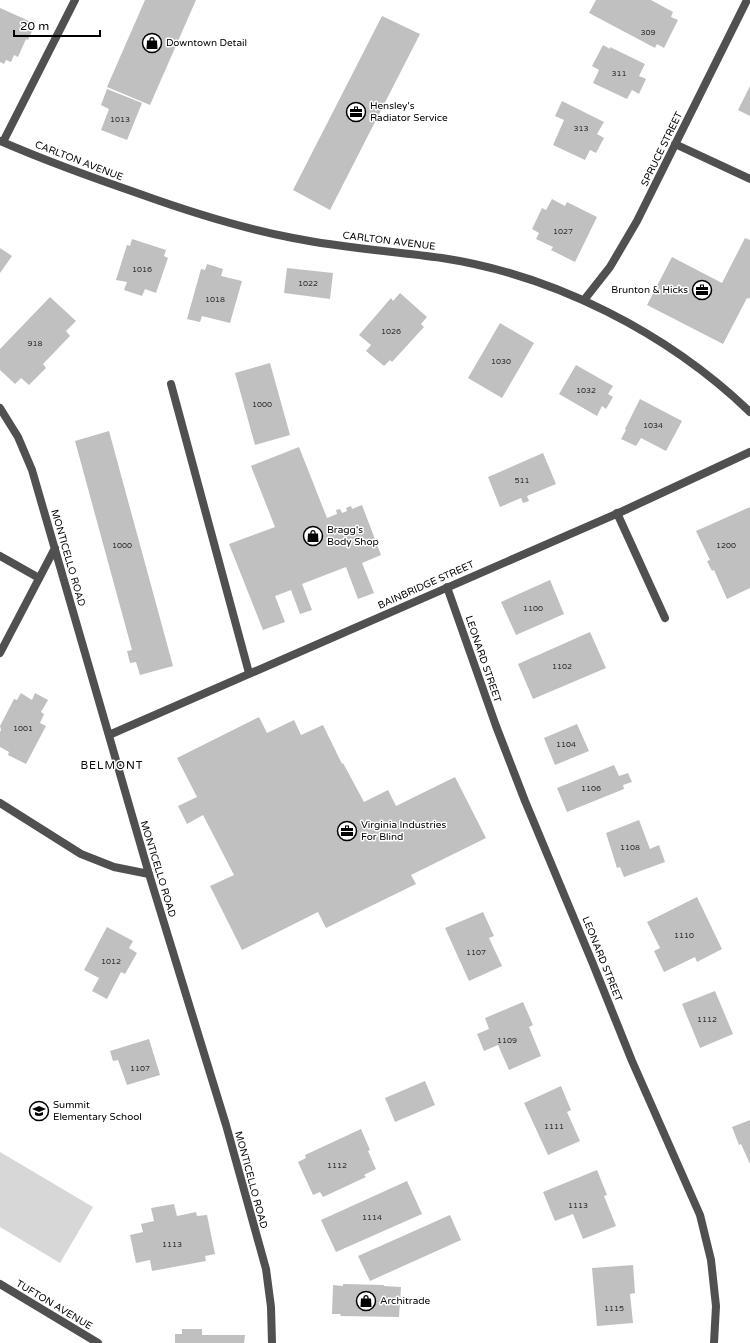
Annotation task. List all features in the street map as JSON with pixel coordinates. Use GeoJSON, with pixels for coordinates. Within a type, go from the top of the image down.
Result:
{"type":"FeatureCollection","features":[{"type":"Feature","properties":{"kind":"street"},"geometry":{"type":"LineString","coordinates":[[2,141],[75,0]]}},
{"type":"Feature","properties":{"kind":"street","name":"SPRUCE STREET"},"geometry":{"type":"LineString","coordinates":[[584,300],[610,267],[637,221],[747,0]]}},
{"type":"Feature","properties":{"kind":"street","name":"CARLTON AVENUE"},"geometry":{"type":"LineString","coordinates":[[2,141],[96,179],[200,215],[292,238],[370,250],[443,258],[493,269],[554,288],[584,300],[635,326],[690,361],[750,412]]}},
{"type":"Feature","properties":{"kind":"street"},"geometry":{"type":"LineString","coordinates":[[675,144],[750,179]]}},
{"type":"Feature","properties":{"kind":"street"},"geometry":{"type":"LineString","coordinates":[[171,384],[250,674]]}},
{"type":"Feature","properties":{"kind":"street","name":"MONTICELLO ROAD"},"geometry":{"type":"LineString","coordinates":[[0,408],[18,437],[32,470],[149,874],[226,1125],[266,1269],[271,1307],[272,1343]]}},
{"type":"Feature","properties":{"kind":"street","name":"BAINBRIDGE STREET"},"geometry":{"type":"LineString","coordinates":[[108,735],[617,513],[750,452]]}},
{"type":"Feature","properties":{"kind":"street"},"geometry":{"type":"LineString","coordinates":[[617,513],[665,618]]}},
{"type":"Feature","properties":{"kind":"street"},"geometry":{"type":"LineString","coordinates":[[0,653],[55,548]]}},
{"type":"Feature","properties":{"kind":"street"},"geometry":{"type":"LineString","coordinates":[[0,556],[39,578]]}},
{"type":"Feature","properties":{"kind":"street","name":"LEONARD STREET"},"geometry":{"type":"LineString","coordinates":[[447,587],[496,726],[525,801],[594,964],[632,1061],[700,1215],[711,1260],[716,1306],[714,1343]]}},
{"type":"Feature","properties":{"kind":"street"},"geometry":{"type":"LineString","coordinates":[[0,804],[81,854],[114,867],[149,874]]}},
{"type":"Feature","properties":{"kind":"street","name":"TUFTON AVENUE"},"geometry":{"type":"LineString","coordinates":[[0,1284],[98,1343]]}},
{"type":"Feature","properties":{"kind":"shaded area"},"geometry":{"type":"Polygon","coordinates":[[[0,1152],[93,1207],[60,1263],[0,1227],[0,1152]]]}},
{"type":"Feature","properties":{"kind":"building","name":"Downtown Detail"},"geometry":{"type":"Polygon","coordinates":[[[145,0],[196,0],[150,105],[107,87],[145,0]]]}},
{"type":"Feature","properties":{"kind":"building"},"geometry":{"type":"Polygon","coordinates":[[[596,0],[651,0],[673,12],[671,17],[678,20],[664,48],[657,44],[655,48],[589,13],[596,0]]]}},
{"type":"Feature","properties":{"kind":"building"},"geometry":{"type":"Polygon","coordinates":[[[0,8],[29,21],[27,24],[34,27],[28,40],[26,39],[18,57],[14,55],[11,62],[6,60],[4,64],[0,62],[0,8]]]}},
{"type":"Feature","properties":{"kind":"building","name":"Hensley's Radiator Service"},"geometry":{"type":"Polygon","coordinates":[[[382,16],[420,34],[330,210],[293,190],[382,16]]]}},
{"type":"Feature","properties":{"kind":"building"},"geometry":{"type":"Polygon","coordinates":[[[603,45],[645,64],[639,76],[646,79],[639,94],[632,90],[627,99],[593,83],[599,70],[592,66],[603,45]]]}},
{"type":"Feature","properties":{"kind":"building"},"geometry":{"type":"Polygon","coordinates":[[[750,86],[750,116],[738,110],[750,86]]]}},
{"type":"Feature","properties":{"kind":"building"},"geometry":{"type":"Polygon","coordinates":[[[107,89],[142,103],[127,140],[101,130],[109,109],[101,105],[107,89]]]}},
{"type":"Feature","properties":{"kind":"building"},"geometry":{"type":"Polygon","coordinates":[[[562,101],[604,122],[597,134],[604,138],[596,153],[590,150],[585,160],[553,145],[564,120],[555,116],[562,101]]]}},
{"type":"Feature","properties":{"kind":"building"},"geometry":{"type":"Polygon","coordinates":[[[552,199],[565,206],[567,202],[597,217],[575,262],[551,250],[553,247],[536,239],[539,233],[532,229],[542,208],[546,210],[552,199]]]}},
{"type":"Feature","properties":{"kind":"building","name":"Brunton & Hicks"},"geometry":{"type":"Polygon","coordinates":[[[745,238],[750,240],[750,297],[749,299],[747,298],[723,344],[647,305],[672,257],[722,283],[745,238]]]}},
{"type":"Feature","properties":{"kind":"building"},"geometry":{"type":"Polygon","coordinates":[[[132,239],[166,250],[164,256],[168,258],[156,293],[145,289],[142,296],[124,290],[127,282],[116,280],[127,245],[130,246],[132,239]]]}},
{"type":"Feature","properties":{"kind":"building"},"geometry":{"type":"Polygon","coordinates":[[[0,248],[12,256],[0,273],[0,248]]]}},
{"type":"Feature","properties":{"kind":"building"},"geometry":{"type":"Polygon","coordinates":[[[207,264],[223,269],[221,276],[242,281],[230,323],[202,316],[200,322],[187,319],[201,269],[205,270],[207,264]]]}},
{"type":"Feature","properties":{"kind":"building"},"geometry":{"type":"Polygon","coordinates":[[[287,268],[333,273],[330,299],[284,293],[287,268]]]}},
{"type":"Feature","properties":{"kind":"building"},"geometry":{"type":"Polygon","coordinates":[[[400,293],[427,317],[421,324],[424,327],[392,362],[390,360],[384,366],[366,351],[371,345],[359,335],[391,298],[393,301],[400,293]]]}},
{"type":"Feature","properties":{"kind":"building"},"geometry":{"type":"Polygon","coordinates":[[[50,297],[76,321],[66,331],[70,336],[43,364],[46,368],[29,385],[21,378],[15,384],[0,370],[0,349],[50,297]]]}},
{"type":"Feature","properties":{"kind":"building"},"geometry":{"type":"Polygon","coordinates":[[[500,323],[534,343],[502,398],[468,378],[500,323]]]}},
{"type":"Feature","properties":{"kind":"building"},"geometry":{"type":"Polygon","coordinates":[[[270,363],[290,435],[255,445],[235,373],[270,363]]]}},
{"type":"Feature","properties":{"kind":"building"},"geometry":{"type":"Polygon","coordinates":[[[576,365],[613,386],[608,394],[613,397],[606,409],[602,406],[597,416],[559,394],[576,365]]]}},
{"type":"Feature","properties":{"kind":"building"},"geometry":{"type":"Polygon","coordinates":[[[640,399],[682,421],[666,451],[641,438],[636,446],[621,439],[640,399]]]}},
{"type":"Feature","properties":{"kind":"building"},"geometry":{"type":"Polygon","coordinates":[[[109,431],[173,666],[140,675],[136,662],[130,663],[127,651],[132,650],[75,441],[109,431]]]}},
{"type":"Feature","properties":{"kind":"building","name":"Bragg's Body Shop"},"geometry":{"type":"Polygon","coordinates":[[[299,447],[327,518],[337,514],[336,510],[340,509],[342,513],[347,511],[346,508],[351,506],[352,509],[362,505],[381,555],[362,563],[374,593],[358,599],[346,567],[302,584],[312,610],[300,614],[291,590],[275,596],[285,622],[263,630],[229,544],[275,527],[251,466],[299,447]]]}},
{"type":"Feature","properties":{"kind":"building"},"geometry":{"type":"Polygon","coordinates":[[[543,453],[556,484],[527,496],[529,501],[523,503],[521,498],[500,507],[488,477],[543,453]]]}},
{"type":"Feature","properties":{"kind":"building"},"geometry":{"type":"Polygon","coordinates":[[[750,507],[750,588],[727,599],[714,570],[712,571],[707,561],[710,560],[696,531],[750,507]]]}},
{"type":"Feature","properties":{"kind":"building"},"geometry":{"type":"Polygon","coordinates":[[[550,580],[564,614],[516,635],[501,602],[550,580]]]}},
{"type":"Feature","properties":{"kind":"building"},"geometry":{"type":"Polygon","coordinates":[[[590,632],[606,668],[533,699],[518,664],[590,632]]]}},
{"type":"Feature","properties":{"kind":"building"},"geometry":{"type":"Polygon","coordinates":[[[21,693],[32,700],[35,693],[48,700],[41,712],[44,714],[40,723],[46,726],[26,764],[8,755],[9,752],[0,747],[0,726],[14,699],[17,700],[21,693]]]}},
{"type":"Feature","properties":{"kind":"building","name":"Virginia Industries For Blind"},"geometry":{"type":"Polygon","coordinates":[[[259,717],[267,733],[294,720],[301,735],[323,725],[342,764],[343,763],[364,802],[388,790],[396,806],[455,777],[486,838],[411,875],[416,884],[326,928],[318,912],[242,950],[210,886],[234,875],[203,815],[187,824],[178,806],[197,797],[177,758],[259,717]]]}},
{"type":"Feature","properties":{"kind":"building"},"geometry":{"type":"Polygon","coordinates":[[[577,724],[589,751],[555,765],[544,738],[577,724]]]}},
{"type":"Feature","properties":{"kind":"building"},"geometry":{"type":"Polygon","coordinates":[[[614,765],[619,776],[628,773],[632,782],[623,785],[624,789],[567,812],[557,788],[614,765]]]}},
{"type":"Feature","properties":{"kind":"building"},"geometry":{"type":"Polygon","coordinates":[[[639,820],[650,849],[659,845],[665,862],[624,877],[620,867],[617,868],[606,833],[639,820]]]}},
{"type":"Feature","properties":{"kind":"building"},"geometry":{"type":"Polygon","coordinates":[[[697,897],[722,949],[697,962],[695,957],[664,972],[654,951],[660,948],[647,922],[697,897]]]}},
{"type":"Feature","properties":{"kind":"building"},"geometry":{"type":"Polygon","coordinates":[[[483,912],[494,936],[489,938],[502,966],[469,981],[445,928],[483,912]]]}},
{"type":"Feature","properties":{"kind":"building"},"geometry":{"type":"Polygon","coordinates":[[[107,927],[133,941],[129,948],[137,953],[125,974],[121,972],[107,999],[92,991],[99,978],[84,970],[107,927]]]}},
{"type":"Feature","properties":{"kind":"building"},"geometry":{"type":"Polygon","coordinates":[[[715,991],[733,1034],[700,1048],[682,1004],[715,991]]]}},
{"type":"Feature","properties":{"kind":"building"},"geometry":{"type":"Polygon","coordinates":[[[523,1002],[533,1025],[529,1027],[541,1056],[509,1070],[498,1045],[484,1051],[477,1034],[489,1029],[485,1018],[523,1002]]]}},
{"type":"Feature","properties":{"kind":"building"},"geometry":{"type":"Polygon","coordinates":[[[149,1039],[160,1075],[127,1085],[118,1060],[113,1061],[110,1051],[149,1039]]]}},
{"type":"Feature","properties":{"kind":"building"},"geometry":{"type":"Polygon","coordinates":[[[425,1081],[435,1105],[395,1122],[385,1098],[425,1081]]]}},
{"type":"Feature","properties":{"kind":"building"},"geometry":{"type":"Polygon","coordinates":[[[561,1086],[571,1110],[567,1112],[580,1141],[548,1155],[524,1103],[561,1086]]]}},
{"type":"Feature","properties":{"kind":"building"},"geometry":{"type":"Polygon","coordinates":[[[750,1120],[750,1164],[741,1144],[739,1145],[732,1127],[750,1120]]]}},
{"type":"Feature","properties":{"kind":"building"},"geometry":{"type":"Polygon","coordinates":[[[361,1129],[376,1169],[364,1175],[366,1177],[323,1197],[320,1192],[313,1195],[298,1162],[306,1158],[305,1155],[361,1129]]]}},
{"type":"Feature","properties":{"kind":"building"},"geometry":{"type":"Polygon","coordinates":[[[597,1170],[607,1195],[604,1196],[616,1226],[583,1239],[573,1214],[555,1221],[543,1192],[597,1170]]]}},
{"type":"Feature","properties":{"kind":"building"},"geometry":{"type":"Polygon","coordinates":[[[407,1181],[422,1214],[336,1252],[321,1220],[407,1181]]]}},
{"type":"Feature","properties":{"kind":"building"},"geometry":{"type":"Polygon","coordinates":[[[174,1204],[177,1216],[196,1212],[197,1216],[207,1215],[215,1254],[205,1256],[206,1261],[152,1271],[150,1260],[136,1263],[130,1235],[143,1232],[141,1224],[154,1221],[151,1208],[174,1204]]]}},
{"type":"Feature","properties":{"kind":"building"},"geometry":{"type":"Polygon","coordinates":[[[450,1215],[461,1240],[370,1281],[358,1256],[450,1215]]]}},
{"type":"Feature","properties":{"kind":"building"},"geometry":{"type":"Polygon","coordinates":[[[633,1265],[635,1293],[630,1294],[633,1323],[597,1326],[592,1268],[633,1265]]]}},
{"type":"Feature","properties":{"kind":"building","name":"Architrade"},"geometry":{"type":"Polygon","coordinates":[[[343,1284],[401,1287],[399,1317],[340,1316],[341,1314],[332,1314],[333,1285],[343,1286],[343,1284]]]}},
{"type":"Feature","properties":{"kind":"building"},"geometry":{"type":"Polygon","coordinates":[[[182,1329],[202,1329],[202,1335],[245,1335],[244,1343],[175,1343],[175,1334],[182,1334],[182,1329]]]}},
{"type":"Feature","properties":{"kind":"place","name":"Downtown Detail"},"geometry":{"type":"Point","coordinates":[152,43]}},
{"type":"Feature","properties":{"kind":"place","name":"Hensley's Radiator Service"},"geometry":{"type":"Point","coordinates":[356,112]}},
{"type":"Feature","properties":{"kind":"place","name":"Brunton & Hicks"},"geometry":{"type":"Point","coordinates":[702,290]}},
{"type":"Feature","properties":{"kind":"place","name":"Bragg's Body Shop"},"geometry":{"type":"Point","coordinates":[313,536]}},
{"type":"Feature","properties":{"kind":"place","name":"Virginia Industries For Blind"},"geometry":{"type":"Point","coordinates":[347,831]}},
{"type":"Feature","properties":{"kind":"place","name":"Summit Elementary School"},"geometry":{"type":"Point","coordinates":[39,1111]}},
{"type":"Feature","properties":{"kind":"place","name":"Architrade"},"geometry":{"type":"Point","coordinates":[366,1301]}},
{"type":"Feature","properties":{"kind":"district","name":"BELMONT"},"geometry":{"type":"Point","coordinates":[112,765]}}]}
